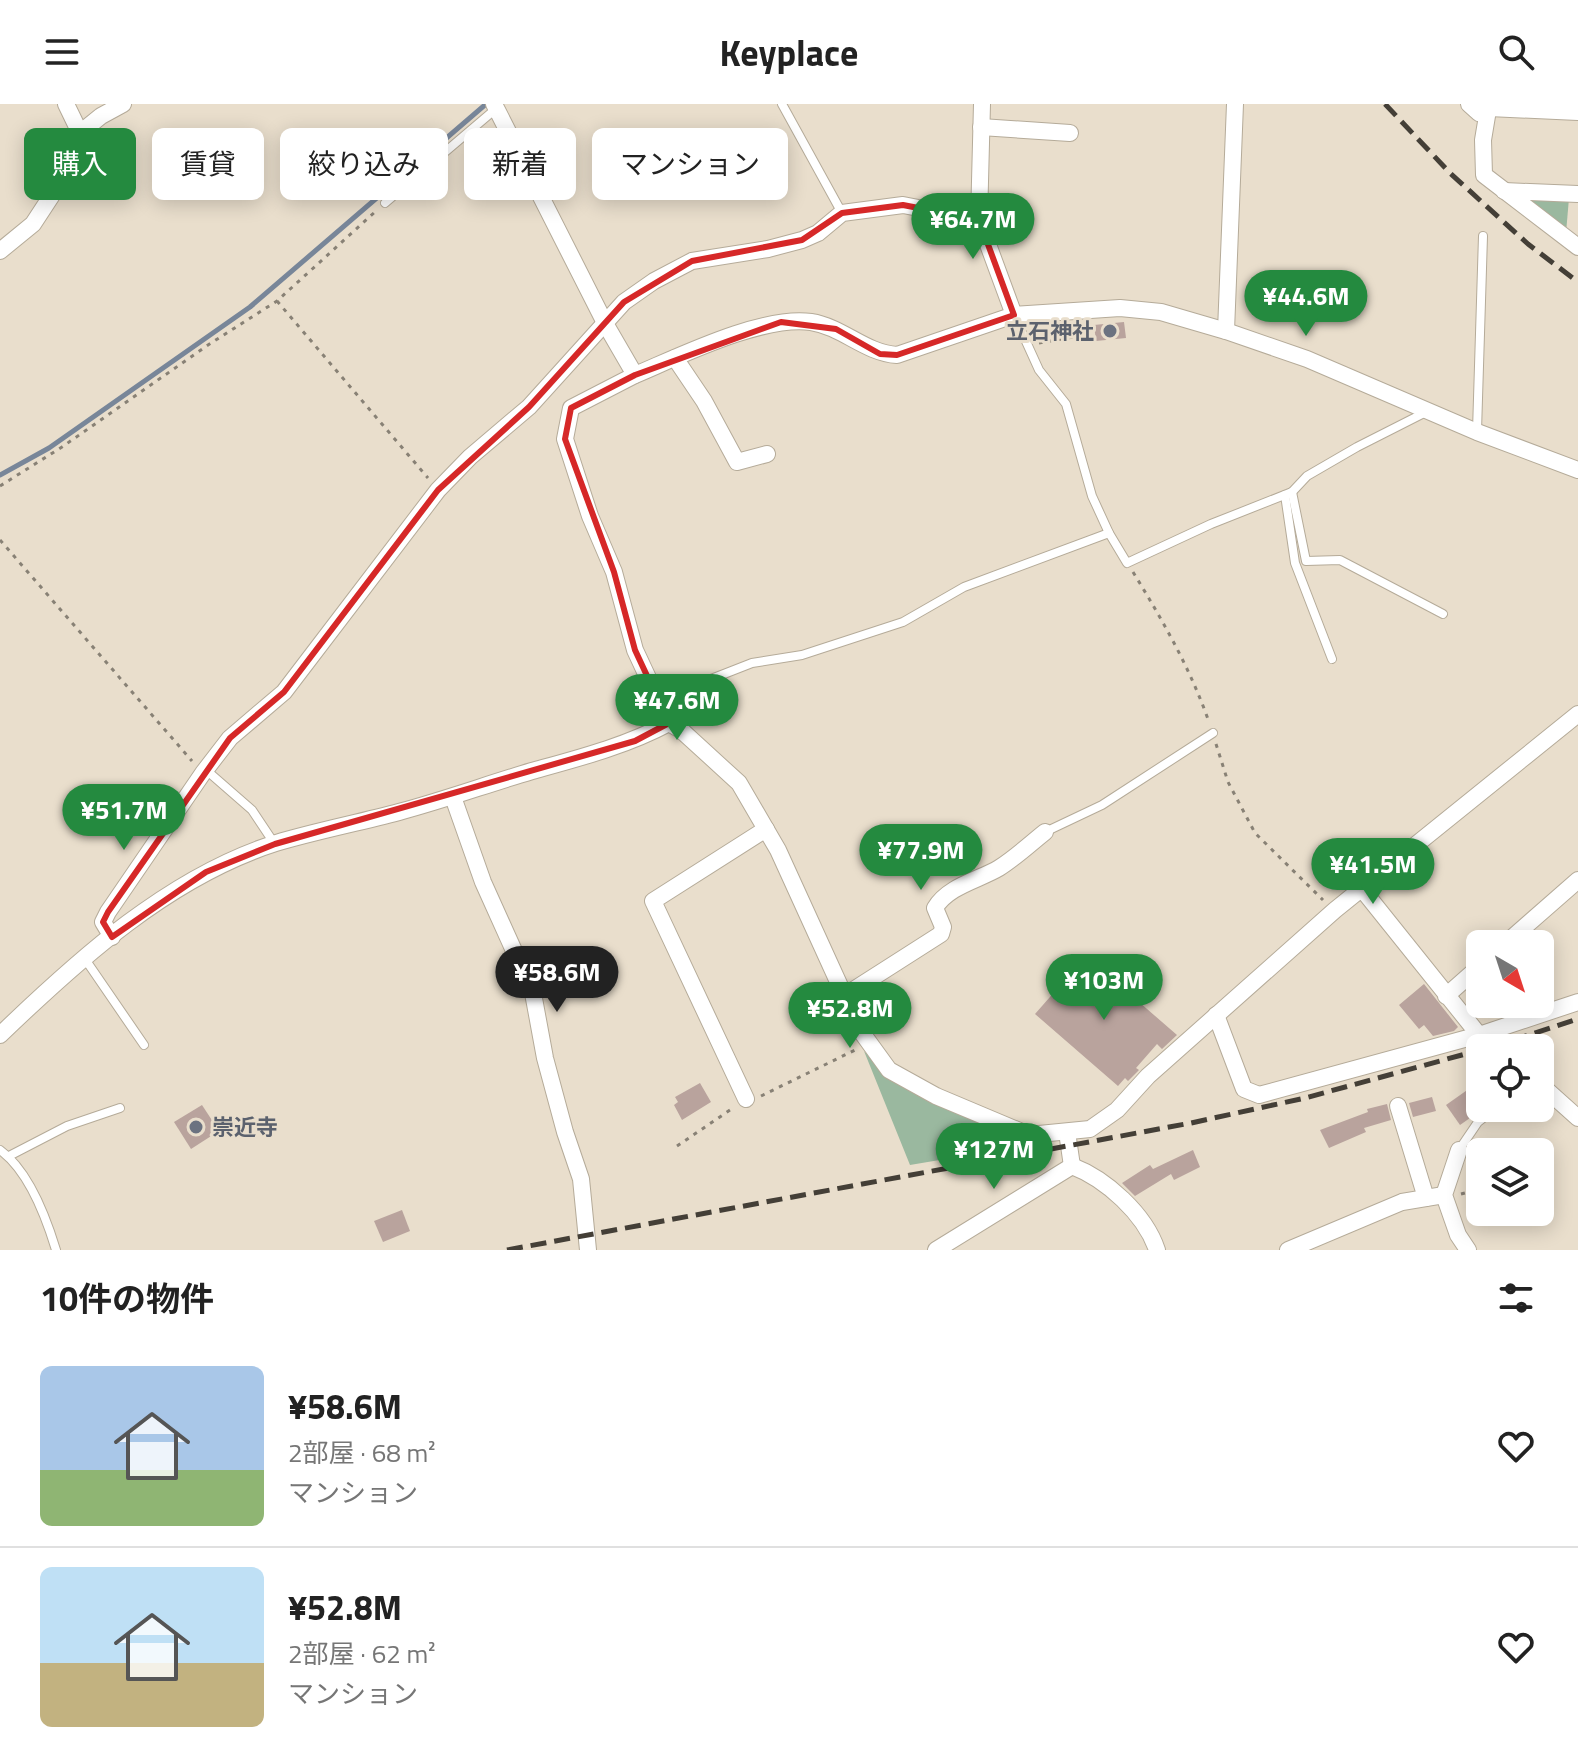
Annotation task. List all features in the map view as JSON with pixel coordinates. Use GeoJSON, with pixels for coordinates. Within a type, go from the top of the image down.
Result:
{"type":"FeatureCollection","features":[{"type":"Feature","properties":{"kind":"street"},"geometry":{"type":"LineString","coordinates":[[66,104],[78,128]]}},
{"type":"Feature","properties":{"kind":"street"},"geometry":{"type":"LineString","coordinates":[[86,128],[123,104]]}},
{"type":"Feature","properties":{"kind":"street"},"geometry":{"type":"LineString","coordinates":[[982,104],[979,220],[1014,315]]}},
{"type":"Feature","properties":{"kind":"street"},"geometry":{"type":"LineString","coordinates":[[1226,331],[1235,104]]}},
{"type":"Feature","properties":{"kind":"street"},"geometry":{"type":"LineString","coordinates":[[1469,104],[1479,113],[1489,106],[1578,112]]}},
{"type":"Feature","properties":{"kind":"street"},"geometry":{"type":"LineString","coordinates":[[497,105],[606,325],[635,375]]}},
{"type":"Feature","properties":{"kind":"street"},"geometry":{"type":"LineString","coordinates":[[1489,106],[1483,140],[1484,175],[1578,247]]}},
{"type":"Feature","properties":{"kind":"street"},"geometry":{"type":"LineString","coordinates":[[981,127],[1070,133]]}},
{"type":"Feature","properties":{"kind":"street"},"geometry":{"type":"LineString","coordinates":[[1504,191],[1578,194]]}},
{"type":"Feature","properties":{"kind":"street"},"geometry":{"type":"LineString","coordinates":[[0,251],[33,224],[49,200]]}},
{"type":"Feature","properties":{"kind":"street"},"geometry":{"type":"LineString","coordinates":[[112,937],[103,922],[108,912],[230,738],[284,692],[438,490],[470,457],[529,407],[624,302],[654,281],[692,261],[768,249],[802,240],[818,233],[842,213],[903,205],[939,212],[979,200]]}},
{"type":"Feature","properties":{"kind":"street"},"geometry":{"type":"LineString","coordinates":[[1574,724],[1335,910],[1148,1076],[1117,1110],[1090,1129],[1029,1135],[936,1096],[889,1070],[860,1030],[778,850],[739,783],[681,730],[669,723],[635,650],[614,572],[590,516],[565,439],[571,408],[675,358],[781,322],[811,322],[836,329],[880,354],[897,355],[1014,315],[1120,308],[1161,312],[1307,359],[1477,432],[1578,470]]}},
{"type":"Feature","properties":{"kind":"street"},"geometry":{"type":"LineString","coordinates":[[675,358],[704,401],[737,462],[767,454]]}},
{"type":"Feature","properties":{"kind":"street"},"geometry":{"type":"LineString","coordinates":[[0,1035],[42,994],[112,937],[160,900],[206,872],[275,844],[453,797],[635,741],[669,723]]}},
{"type":"Feature","properties":{"kind":"street"},"geometry":{"type":"LineString","coordinates":[[453,797],[483,882],[533,993],[553,1087],[581,1179],[588,1250]]}},
{"type":"Feature","properties":{"kind":"street"},"geometry":{"type":"LineString","coordinates":[[746,1099],[653,901],[766,829]]}},
{"type":"Feature","properties":{"kind":"street"},"geometry":{"type":"LineString","coordinates":[[844,996],[941,934],[943,927],[935,908],[939,900],[960,886],[999,868],[1045,832]]}},
{"type":"Feature","properties":{"kind":"street"},"geometry":{"type":"LineString","coordinates":[[1521,930],[1578,880]]}},
{"type":"Feature","properties":{"kind":"street"},"geometry":{"type":"LineString","coordinates":[[1362,889],[1478,1034]]}},
{"type":"Feature","properties":{"kind":"street"},"geometry":{"type":"LineString","coordinates":[[1446,996],[1466,978]]}},
{"type":"Feature","properties":{"kind":"street"},"geometry":{"type":"LineString","coordinates":[[1482,1034],[1578,1002]]}},
{"type":"Feature","properties":{"kind":"street"},"geometry":{"type":"LineString","coordinates":[[1216,1015],[1244,1089],[1259,1095],[1466,1039]]}},
{"type":"Feature","properties":{"kind":"street"},"geometry":{"type":"LineString","coordinates":[[1554,1097],[1578,1118]]}},
{"type":"Feature","properties":{"kind":"street"},"geometry":{"type":"LineString","coordinates":[[1398,1106],[1426,1198]]}},
{"type":"Feature","properties":{"kind":"street"},"geometry":{"type":"LineString","coordinates":[[1067,1132],[1072,1166]]}},
{"type":"Feature","properties":{"kind":"street"},"geometry":{"type":"LineString","coordinates":[[1459,1150],[1445,1196],[1458,1235],[1468,1250]]}},
{"type":"Feature","properties":{"kind":"street"},"geometry":{"type":"LineString","coordinates":[[936,1250],[1072,1166]]}},
{"type":"Feature","properties":{"kind":"street"},"geometry":{"type":"LineString","coordinates":[[1072,1166],[1088,1172],[1140,1216],[1152,1234],[1157,1250]]}},
{"type":"Feature","properties":{"kind":"street"},"geometry":{"type":"LineString","coordinates":[[1288,1250],[1402,1202],[1445,1196]]}},
{"type":"Feature","properties":{"kind":"lane"},"geometry":{"type":"LineString","coordinates":[[782,104],[842,213]]}},
{"type":"Feature","properties":{"kind":"lane"},"geometry":{"type":"LineString","coordinates":[[385,203],[497,105]]}},
{"type":"Feature","properties":{"kind":"lane"},"geometry":{"type":"LineString","coordinates":[[1477,432],[1483,236]]}},
{"type":"Feature","properties":{"kind":"lane"},"geometry":{"type":"LineString","coordinates":[[1014,315],[1039,370],[1066,404],[1092,496],[1127,563],[1211,524],[1289,494],[1307,476],[1428,411]]}},
{"type":"Feature","properties":{"kind":"lane"},"geometry":{"type":"LineString","coordinates":[[1289,494],[1306,561],[1340,560],[1443,614]]}},
{"type":"Feature","properties":{"kind":"lane"},"geometry":{"type":"LineString","coordinates":[[1289,494],[1295,563],[1332,659]]}},
{"type":"Feature","properties":{"kind":"lane"},"geometry":{"type":"LineString","coordinates":[[660,699],[752,663],[802,655],[903,622],[964,587],[1109,533]]}},
{"type":"Feature","properties":{"kind":"lane"},"geometry":{"type":"LineString","coordinates":[[1045,832],[1102,805],[1213,733]]}},
{"type":"Feature","properties":{"kind":"lane"},"geometry":{"type":"LineString","coordinates":[[204,771],[239,795],[275,844]]}},
{"type":"Feature","properties":{"kind":"lane"},"geometry":{"type":"LineString","coordinates":[[85,959],[144,1045]]}},
{"type":"Feature","properties":{"kind":"lane"},"geometry":{"type":"LineString","coordinates":[[9,1156],[67,1126],[120,1108]]}},
{"type":"Feature","properties":{"kind":"lane"},"geometry":{"type":"LineString","coordinates":[[1459,1150],[1478,1122]]}},
{"type":"Feature","properties":{"kind":"lane"},"geometry":{"type":"LineString","coordinates":[[0,1150],[9,1156],[34,1197],[56,1250]]}},
{"type":"Feature","properties":{"kind":"path"},"geometry":{"type":"LineString","coordinates":[[0,486],[277,301],[385,203]]}},
{"type":"Feature","properties":{"kind":"path"},"geometry":{"type":"LineString","coordinates":[[277,301],[438,490]]}},
{"type":"Feature","properties":{"kind":"path"},"geometry":{"type":"LineString","coordinates":[[1027,345],[1091,334]]}},
{"type":"Feature","properties":{"kind":"path"},"geometry":{"type":"LineString","coordinates":[[0,540],[204,771]]}},
{"type":"Feature","properties":{"kind":"path"},"geometry":{"type":"LineString","coordinates":[[1127,563],[1176,644],[1195,684],[1228,782],[1255,833],[1335,910]]}},
{"type":"Feature","properties":{"kind":"path"},"geometry":{"type":"LineString","coordinates":[[677,1146],[746,1099],[758,1098],[869,1043]]}},
{"type":"Feature","properties":{"kind":"path"},"geometry":{"type":"LineString","coordinates":[[1445,1196],[1466,1192]]}},
{"type":"Feature","properties":{"kind":"highlighted area"},"geometry":{"type":"Polygon","coordinates":[[[979,200],[979,220],[1014,315],[897,355],[880,354],[836,329],[781,322],[635,375],[571,408],[565,439],[614,572],[635,650],[669,723],[635,741],[275,844],[206,872],[112,937],[103,922],[230,738],[284,692],[438,490],[529,407],[624,302],[692,261],[802,240],[842,213],[903,205],[939,212],[979,200]]]}},
{"type":"Feature","properties":{"kind":"green space"},"geometry":{"type":"Polygon","coordinates":[[[1520,196],[1569,198],[1566,233],[1520,196]]]}},
{"type":"Feature","properties":{"kind":"green space"},"geometry":{"type":"Polygon","coordinates":[[[864,1051],[874,1062],[1032,1139],[1034,1144],[910,1165],[864,1051]]]}},
{"type":"Feature","properties":{"kind":"building","name":"立石神社"},"geometry":{"type":"Polygon","coordinates":[[[1124,322],[1126,338],[1096,341],[1094,325],[1124,322]]]}},
{"type":"Feature","properties":{"kind":"building"},"geometry":{"type":"Polygon","coordinates":[[[1086,956],[1177,1035],[1162,1049],[1157,1044],[1136,1068],[1139,1070],[1118,1086],[1035,1014],[1086,956]]]}},
{"type":"Feature","properties":{"kind":"building"},"geometry":{"type":"Polygon","coordinates":[[[1424,984],[1458,1027],[1454,1031],[1433,1036],[1424,1025],[1419,1029],[1399,1005],[1424,984]]]}},
{"type":"Feature","properties":{"kind":"building"},"geometry":{"type":"Polygon","coordinates":[[[700,1083],[711,1102],[682,1120],[674,1105],[678,1102],[675,1097],[700,1083]]]}},
{"type":"Feature","properties":{"kind":"building"},"geometry":{"type":"Polygon","coordinates":[[[1466,1091],[1466,1121],[1460,1125],[1446,1105],[1466,1091]]]}},
{"type":"Feature","properties":{"kind":"building"},"geometry":{"type":"Polygon","coordinates":[[[1432,1097],[1436,1111],[1413,1117],[1409,1103],[1432,1097]]]}},
{"type":"Feature","properties":{"kind":"building"},"geometry":{"type":"Polygon","coordinates":[[[1387,1104],[1391,1120],[1364,1128],[1366,1132],[1329,1148],[1320,1130],[1368,1112],[1367,1109],[1387,1104]]]}},
{"type":"Feature","properties":{"kind":"building","name":"崇近寺"},"geometry":{"type":"Polygon","coordinates":[[[202,1105],[219,1131],[191,1149],[174,1122],[202,1105]]]}},
{"type":"Feature","properties":{"kind":"building"},"geometry":{"type":"Polygon","coordinates":[[[1193,1150],[1200,1167],[1174,1180],[1171,1174],[1135,1196],[1122,1183],[1150,1165],[1153,1169],[1193,1150]]]}},
{"type":"Feature","properties":{"kind":"building"},"geometry":{"type":"Polygon","coordinates":[[[402,1210],[410,1231],[383,1242],[374,1221],[402,1210]]]}},
{"type":"Feature","properties":{"kind":"waterway"},"geometry":{"type":"LineString","coordinates":[[0,475],[49,448],[250,307],[486,104]]}},
{"type":"Feature","properties":{"kind":"railway"},"geometry":{"type":"LineString","coordinates":[[1385,104],[1450,173],[1528,244],[1578,282]]}},
{"type":"Feature","properties":{"kind":"railway"},"geometry":{"type":"LineString","coordinates":[[1532,1034],[1578,1019]]}},
{"type":"Feature","properties":{"kind":"railway"},"geometry":{"type":"LineString","coordinates":[[507,1250],[1191,1123],[1305,1098],[1466,1054]]}},
{"type":"Feature","properties":{"kind":"place","name":"立石神社"},"geometry":{"type":"Point","coordinates":[1110,331]}},
{"type":"Feature","properties":{"kind":"place","name":"崇近寺"},"geometry":{"type":"Point","coordinates":[196,1127]}}]}
